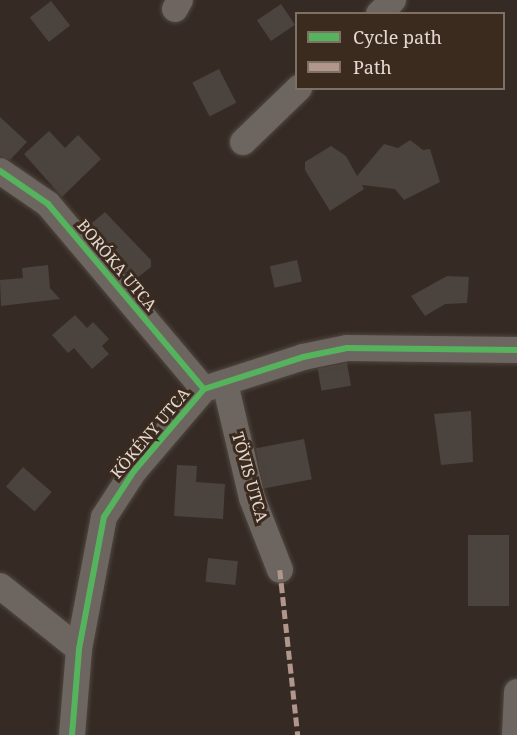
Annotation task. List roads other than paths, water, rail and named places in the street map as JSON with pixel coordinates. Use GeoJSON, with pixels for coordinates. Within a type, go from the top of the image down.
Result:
{"type":"FeatureCollection","features":[{"type":"Feature","properties":{"kind":"street"},"geometry":{"type":"LineString","coordinates":[[381,12],[393,0]]}},
{"type":"Feature","properties":{"kind":"street"},"geometry":{"type":"LineString","coordinates":[[243,142],[297,90]]}},
{"type":"Feature","properties":{"kind":"street","name":"BORÓKA UTCA"},"geometry":{"type":"LineString","coordinates":[[0,171],[48,204],[215,386]]}},
{"type":"Feature","properties":{"kind":"street"},"geometry":{"type":"LineString","coordinates":[[215,386],[303,357],[347,348],[517,350]]}},
{"type":"Feature","properties":{"kind":"street","name":"TÖVIS UTCA"},"geometry":{"type":"LineString","coordinates":[[215,386],[252,498],[280,570]]}},
{"type":"Feature","properties":{"kind":"street","name":"KÖKÉNY UTCA"},"geometry":{"type":"LineString","coordinates":[[72,735],[79,649],[104,518],[134,471],[215,386]]}},
{"type":"Feature","properties":{"kind":"street"},"geometry":{"type":"LineString","coordinates":[[0,586],[79,649]]}},
{"type":"Feature","properties":{"kind":"street"},"geometry":{"type":"LineString","coordinates":[[514,735],[517,692]]}}]}
